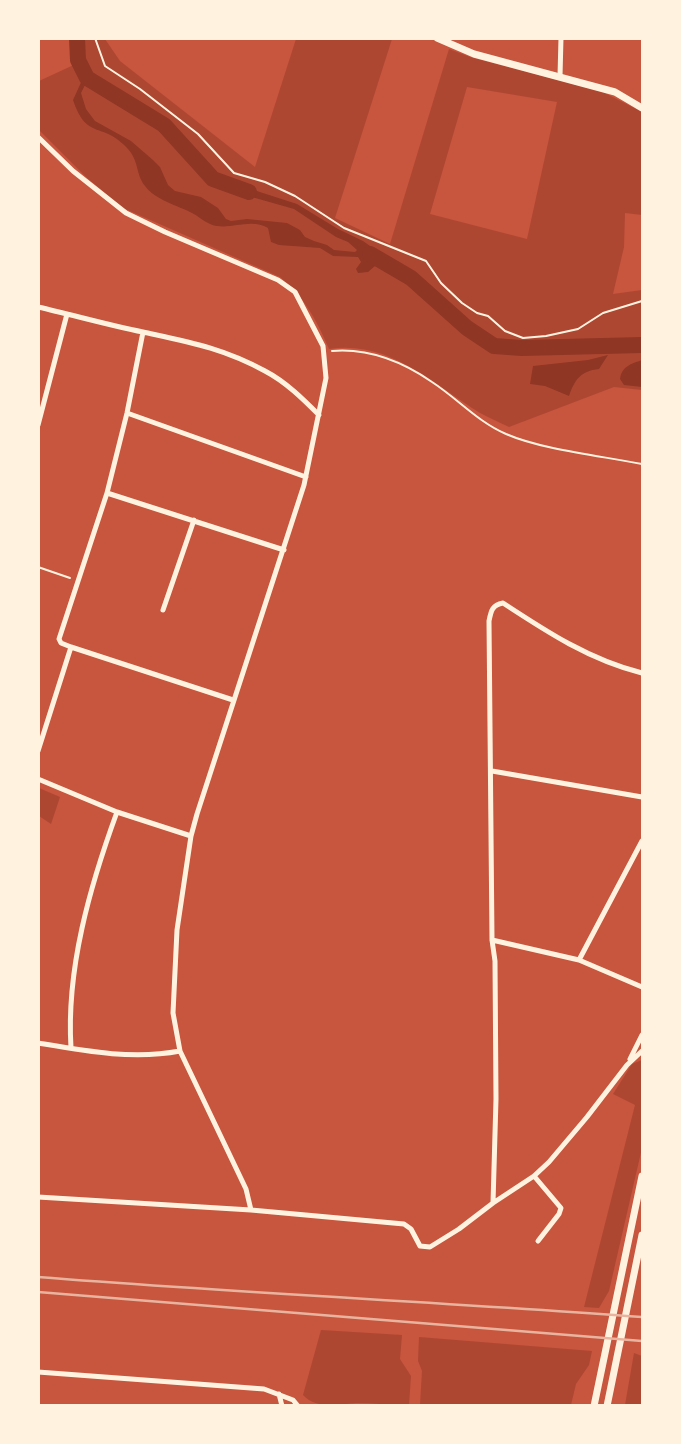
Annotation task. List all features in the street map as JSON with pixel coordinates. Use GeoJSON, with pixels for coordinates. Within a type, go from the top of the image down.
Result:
{"type":"FeatureCollection","features":[{"type":"Feature","properties":{"kind":"main road"},"geometry":{"type":"LineString","coordinates":[[438,38],[474,54],[615,92],[642,108]]}},
{"type":"Feature","properties":{"kind":"main road"},"geometry":{"type":"LineString","coordinates":[[594,1405],[642,1176]]}},
{"type":"Feature","properties":{"kind":"main road"},"geometry":{"type":"LineString","coordinates":[[607,1405],[642,1235]]}},
{"type":"Feature","properties":{"kind":"street"},"geometry":{"type":"LineString","coordinates":[[560,76],[561,38]]}},
{"type":"Feature","properties":{"kind":"street"},"geometry":{"type":"LineString","coordinates":[[38,137],[73,171],[126,213],[278,280],[295,292],[311,318],[324,351],[326,378],[306,477],[285,550],[233,700],[191,836],[177,930],[173,1013],[180,1051],[246,1189],[251,1210]]}},
{"type":"Feature","properties":{"kind":"street"},"geometry":{"type":"LineString","coordinates":[[38,307],[191,341],[231,354],[268,372],[293,390],[319,415]]}},
{"type":"Feature","properties":{"kind":"street"},"geometry":{"type":"LineString","coordinates":[[38,425],[66,314]]}},
{"type":"Feature","properties":{"kind":"street"},"geometry":{"type":"LineString","coordinates":[[143,332],[127,414],[107,493],[59,639],[61,643],[71,647],[233,700]]}},
{"type":"Feature","properties":{"kind":"street"},"geometry":{"type":"LineString","coordinates":[[127,414],[306,477]]}},
{"type":"Feature","properties":{"kind":"street"},"geometry":{"type":"LineString","coordinates":[[107,493],[285,550]]}},
{"type":"Feature","properties":{"kind":"street"},"geometry":{"type":"LineString","coordinates":[[163,610],[194,520]]}},
{"type":"Feature","properties":{"kind":"street"},"geometry":{"type":"LineString","coordinates":[[493,1203],[496,1099],[495,961],[492,940],[491,610],[497,604],[503,603],[549,634],[580,650],[608,663],[642,673]]}},
{"type":"Feature","properties":{"kind":"street"},"geometry":{"type":"LineString","coordinates":[[38,751],[71,647]]}},
{"type":"Feature","properties":{"kind":"street"},"geometry":{"type":"LineString","coordinates":[[492,771],[642,797]]}},
{"type":"Feature","properties":{"kind":"street"},"geometry":{"type":"LineString","coordinates":[[38,779],[117,812],[191,836]]}},
{"type":"Feature","properties":{"kind":"street"},"geometry":{"type":"LineString","coordinates":[[71,1048],[69,1024],[80,940],[100,859],[117,812]]}},
{"type":"Feature","properties":{"kind":"street"},"geometry":{"type":"LineString","coordinates":[[579,960],[642,841]]}},
{"type":"Feature","properties":{"kind":"street"},"geometry":{"type":"LineString","coordinates":[[492,940],[579,960],[642,987]]}},
{"type":"Feature","properties":{"kind":"street"},"geometry":{"type":"LineString","coordinates":[[627,1065],[642,1035]]}},
{"type":"Feature","properties":{"kind":"street"},"geometry":{"type":"LineString","coordinates":[[38,1043],[111,1054],[161,1055],[180,1051]]}},
{"type":"Feature","properties":{"kind":"street"},"geometry":{"type":"LineString","coordinates":[[38,1197],[251,1210],[390,1225],[404,1224],[411,1229],[417,1244],[430,1247],[534,1177],[564,1145],[627,1065],[642,1051]]}},
{"type":"Feature","properties":{"kind":"street"},"geometry":{"type":"LineString","coordinates":[[534,1177],[562,1208],[538,1241]]}},
{"type":"Feature","properties":{"kind":"street"},"geometry":{"type":"LineString","coordinates":[[38,1372],[264,1389],[293,1400],[298,1405]]}},
{"type":"Feature","properties":{"kind":"street"},"geometry":{"type":"LineString","coordinates":[[279,1394],[282,1405]]}},
{"type":"Feature","properties":{"kind":"path"},"geometry":{"type":"LineString","coordinates":[[95,38],[106,66],[198,134],[234,173],[265,182],[306,203],[344,228],[426,261],[441,283],[462,303],[477,313],[488,316],[505,331],[523,338],[578,329],[603,313],[642,301]]}},
{"type":"Feature","properties":{"kind":"path"},"geometry":{"type":"LineString","coordinates":[[324,351],[345,350],[370,354],[401,364],[432,382],[481,421],[510,436],[642,464]]}},
{"type":"Feature","properties":{"kind":"path"},"geometry":{"type":"LineString","coordinates":[[38,567],[78,581]]}},
{"type":"Feature","properties":{"kind":"shaded area"},"geometry":{"type":"Polygon","coordinates":[[[76,39],[105,39],[120,61],[255,167],[296,39],[392,39],[335,218],[390,244],[449,49],[603,92],[642,112],[642,215],[625,213],[624,247],[613,294],[642,290],[642,390],[614,387],[509,427],[480,413],[427,377],[391,357],[351,348],[329,349],[309,310],[296,292],[280,277],[123,208],[86,177],[39,130],[39,81],[78,63],[76,39]],[[467,87],[430,214],[527,239],[557,102],[467,87]]]}},
{"type":"Feature","properties":{"kind":"shaded area"},"geometry":{"type":"Polygon","coordinates":[[[83,78],[87,81],[81,93],[86,109],[95,121],[131,141],[153,160],[160,167],[168,185],[175,191],[201,197],[231,221],[247,219],[287,223],[300,230],[305,237],[334,250],[357,250],[294,209],[227,190],[229,182],[297,204],[363,241],[390,260],[384,269],[375,266],[368,272],[358,273],[356,269],[361,262],[358,257],[333,256],[320,248],[279,245],[271,242],[268,228],[261,225],[217,226],[160,199],[149,191],[142,181],[129,150],[115,138],[89,126],[83,120],[73,100],[83,78]]]}},
{"type":"Feature","properties":{"kind":"shaded area"},"geometry":{"type":"Polygon","coordinates":[[[608,355],[599,369],[580,377],[569,396],[545,386],[530,384],[533,366],[608,355]]]}},
{"type":"Feature","properties":{"kind":"shaded area"},"geometry":{"type":"Polygon","coordinates":[[[642,360],[642,387],[624,385],[620,379],[623,371],[642,360]]]}},
{"type":"Feature","properties":{"kind":"shaded area"},"geometry":{"type":"Polygon","coordinates":[[[39,788],[60,797],[51,824],[39,816],[39,788]]]}},
{"type":"Feature","properties":{"kind":"shaded area"},"geometry":{"type":"Polygon","coordinates":[[[642,1060],[642,1148],[609,1291],[599,1308],[584,1307],[635,1105],[613,1094],[632,1064],[642,1060]]]}},
{"type":"Feature","properties":{"kind":"shaded area"},"geometry":{"type":"Polygon","coordinates":[[[321,1330],[402,1335],[400,1359],[411,1376],[409,1405],[321,1404],[303,1395],[321,1330]]]}},
{"type":"Feature","properties":{"kind":"shaded area"},"geometry":{"type":"Polygon","coordinates":[[[419,1337],[592,1351],[589,1365],[576,1384],[571,1405],[420,1405],[422,1371],[418,1361],[419,1337]]]}},
{"type":"Feature","properties":{"kind":"shaded area"},"geometry":{"type":"Polygon","coordinates":[[[634,1353],[642,1356],[642,1405],[625,1405],[634,1353]]]}},
{"type":"Feature","properties":{"kind":"waterway"},"geometry":{"type":"LineString","coordinates":[[77,38],[78,60],[87,78],[164,125],[213,179],[249,192]]}},
{"type":"Feature","properties":{"kind":"waterway"},"geometry":{"type":"LineString","coordinates":[[370,254],[411,278],[467,328],[494,346],[522,348],[642,345]]}},
{"type":"Feature","properties":{"kind":"railway"},"geometry":{"type":"LineString","coordinates":[[38,1277],[642,1317]]}},
{"type":"Feature","properties":{"kind":"railway"},"geometry":{"type":"LineString","coordinates":[[38,1292],[642,1341]]}}]}
